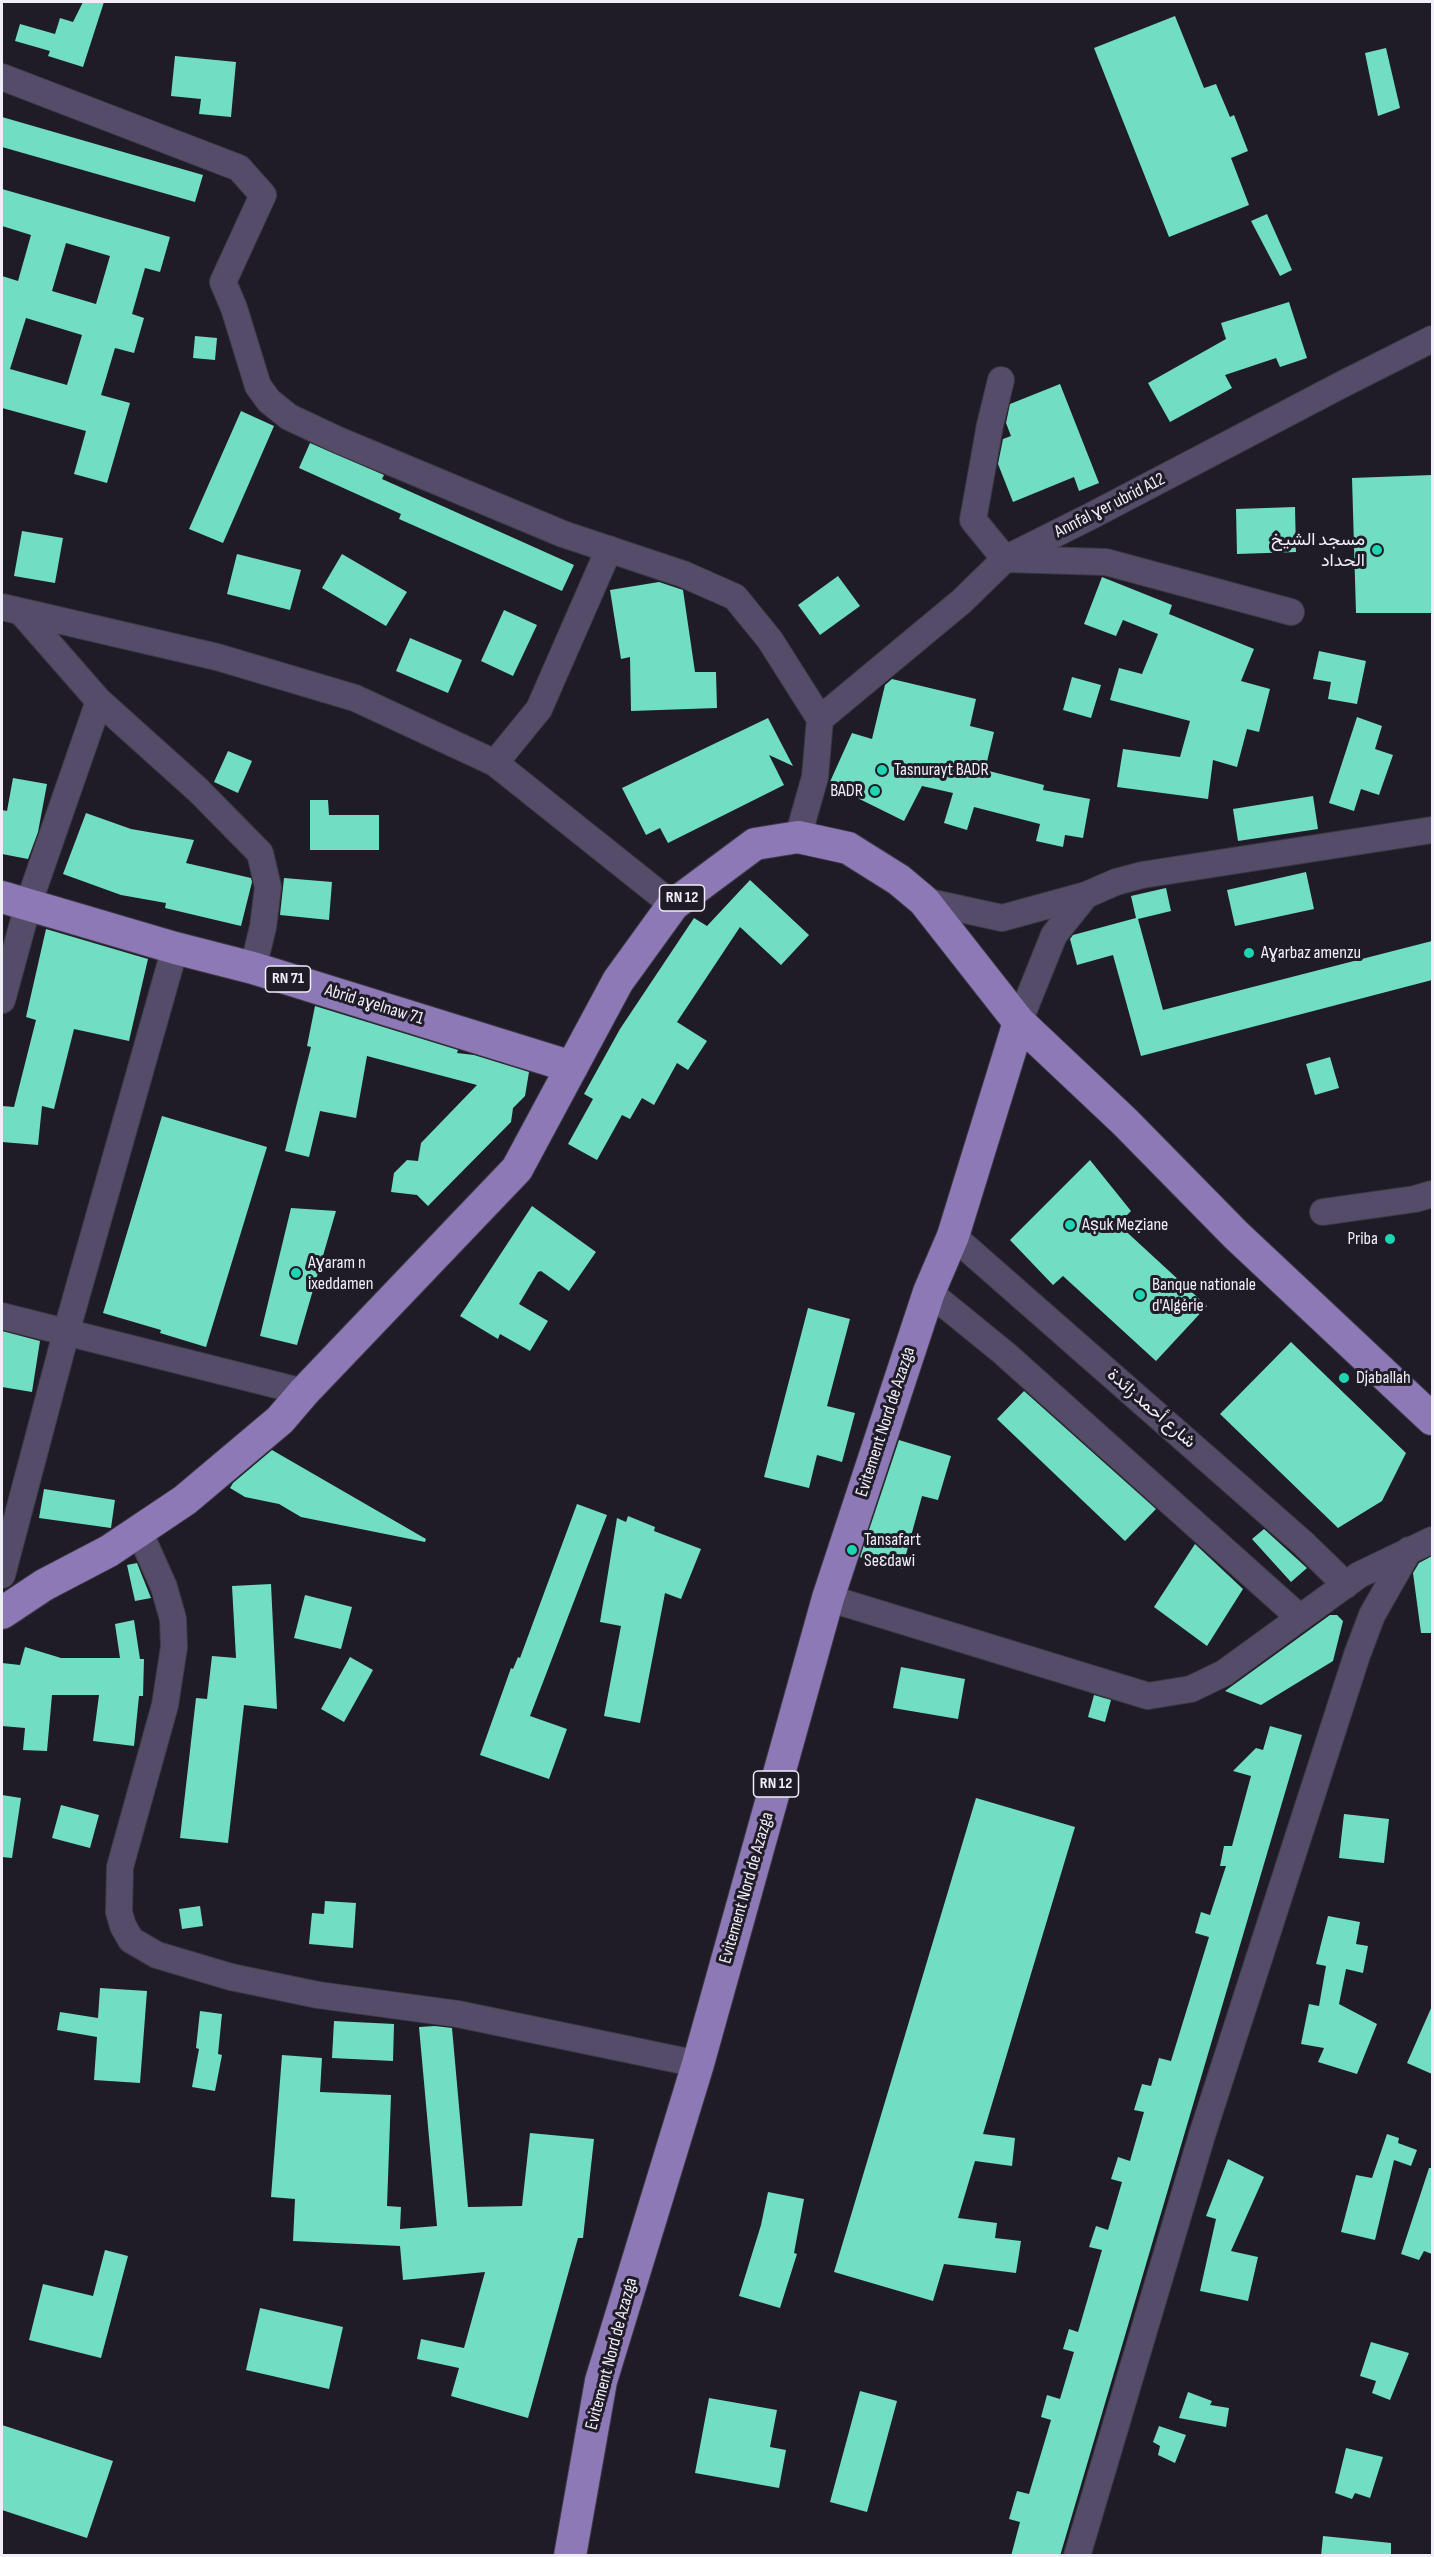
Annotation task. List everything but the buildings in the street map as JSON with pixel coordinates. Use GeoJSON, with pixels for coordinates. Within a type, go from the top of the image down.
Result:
{"type":"FeatureCollection","features":[{"type":"Feature","properties":{"kind":"main road","name":"RN 12"},"geometry":{"type":"LineString","coordinates":[[2,1613],[44,1585],[109,1551],[194,1493],[280,1420],[304,1392],[518,1169],[618,981],[673,904],[755,844],[798,837],[848,848],[899,880],[924,901],[1019,1022],[1125,1122],[1236,1235],[1432,1419]]}},
{"type":"Feature","properties":{"kind":"main road","name":"Abrid aɣelnaw 71"},"geometry":{"type":"LineString","coordinates":[[15,901],[253,968],[572,1067]]}},
{"type":"Feature","properties":{"kind":"main road","name":"Evitement Nord de Azazga"},"geometry":{"type":"LineString","coordinates":[[570,2556],[601,2381],[698,2064],[828,1598],[929,1292],[953,1236],[1019,1022]]}},
{"type":"Feature","properties":{"kind":"street"},"geometry":{"type":"LineString","coordinates":[[2,77],[239,168],[263,195],[224,282],[258,386],[268,401],[290,417],[338,440],[563,534],[683,574],[735,597],[770,640],[820,719],[815,777],[798,837]]}},
{"type":"Feature","properties":{"kind":"street","name":"Annfal ɣer ubrid A12"},"geometry":{"type":"LineString","coordinates":[[820,719],[962,601],[1005,559],[1432,339]]}},
{"type":"Feature","properties":{"kind":"street"},"geometry":{"type":"LineString","coordinates":[[1001,380],[990,425],[973,520],[1005,559],[1106,562],[1291,612]]}},
{"type":"Feature","properties":{"kind":"street"},"geometry":{"type":"LineString","coordinates":[[495,763],[539,710],[609,549]]}},
{"type":"Feature","properties":{"kind":"street"},"geometry":{"type":"LineString","coordinates":[[12,610],[217,657],[355,698],[495,763],[673,904]]}},
{"type":"Feature","properties":{"kind":"street"},"geometry":{"type":"LineString","coordinates":[[12,610],[99,701],[198,790],[260,853],[268,887],[263,927],[253,968]]}},
{"type":"Feature","properties":{"kind":"street"},"geometry":{"type":"LineString","coordinates":[[2,1000],[15,901],[99,701]]}},
{"type":"Feature","properties":{"kind":"street"},"geometry":{"type":"LineString","coordinates":[[924,901],[1002,918],[1086,896],[1116,882],[1142,875],[1432,830]]}},
{"type":"Feature","properties":{"kind":"street"},"geometry":{"type":"LineString","coordinates":[[1019,1022],[1054,935],[1086,896]]}},
{"type":"Feature","properties":{"kind":"street"},"geometry":{"type":"LineString","coordinates":[[2,1575],[66,1334],[176,948]]}},
{"type":"Feature","properties":{"kind":"street"},"geometry":{"type":"LineString","coordinates":[[1323,1212],[1415,1199],[1432,1194]]}},
{"type":"Feature","properties":{"kind":"street","name":"شارع أحمد زائدة"},"geometry":{"type":"LineString","coordinates":[[953,1236],[1304,1544],[1346,1585]]}},
{"type":"Feature","properties":{"kind":"street"},"geometry":{"type":"LineString","coordinates":[[929,1292],[1004,1353],[1299,1617]]}},
{"type":"Feature","properties":{"kind":"street"},"geometry":{"type":"LineString","coordinates":[[2,1316],[66,1334],[304,1392]]}},
{"type":"Feature","properties":{"kind":"street"},"geometry":{"type":"LineString","coordinates":[[139,1531],[164,1587],[173,1619],[174,1647],[165,1705],[120,1867],[119,1912],[123,1926],[132,1940],[157,1955],[231,1977],[318,1995],[458,2014],[698,2064]]}},
{"type":"Feature","properties":{"kind":"street"},"geometry":{"type":"LineString","coordinates":[[828,1598],[1148,1696],[1191,1689],[1224,1673],[1359,1575],[1432,1540]]}},
{"type":"Feature","properties":{"kind":"street"},"geometry":{"type":"LineString","coordinates":[[1077,2556],[1202,2135],[1357,1655],[1372,1616],[1409,1550]]}},
{"type":"Feature","properties":{"kind":"place","name":"مسجد الشيخ الحداد"},"geometry":{"type":"Point","coordinates":[1377,550]}},
{"type":"Feature","properties":{"kind":"place","name":"Tasnurayt BADR"},"geometry":{"type":"Point","coordinates":[882,770]}},
{"type":"Feature","properties":{"kind":"place","name":"BADR"},"geometry":{"type":"Point","coordinates":[875,791]}},
{"type":"Feature","properties":{"kind":"place","name":"Aɣarbaz amenzu"},"geometry":{"type":"Point","coordinates":[1249,953]}},
{"type":"Feature","properties":{"kind":"place","name":"Aṣuk Meẓiane"},"geometry":{"type":"Point","coordinates":[1070,1225]}},
{"type":"Feature","properties":{"kind":"place","name":"Priba"},"geometry":{"type":"Point","coordinates":[1390,1239]}},
{"type":"Feature","properties":{"kind":"place","name":"Aɣaram n ixeddamen"},"geometry":{"type":"Point","coordinates":[296,1273]}},
{"type":"Feature","properties":{"kind":"place","name":"Banque nationale d'Algérie"},"geometry":{"type":"Point","coordinates":[1140,1295]}},
{"type":"Feature","properties":{"kind":"place","name":"Djaballah"},"geometry":{"type":"Point","coordinates":[1344,1378]}},
{"type":"Feature","properties":{"kind":"place","name":"Tansafart Seɛdawi"},"geometry":{"type":"Point","coordinates":[852,1550]}}]}
